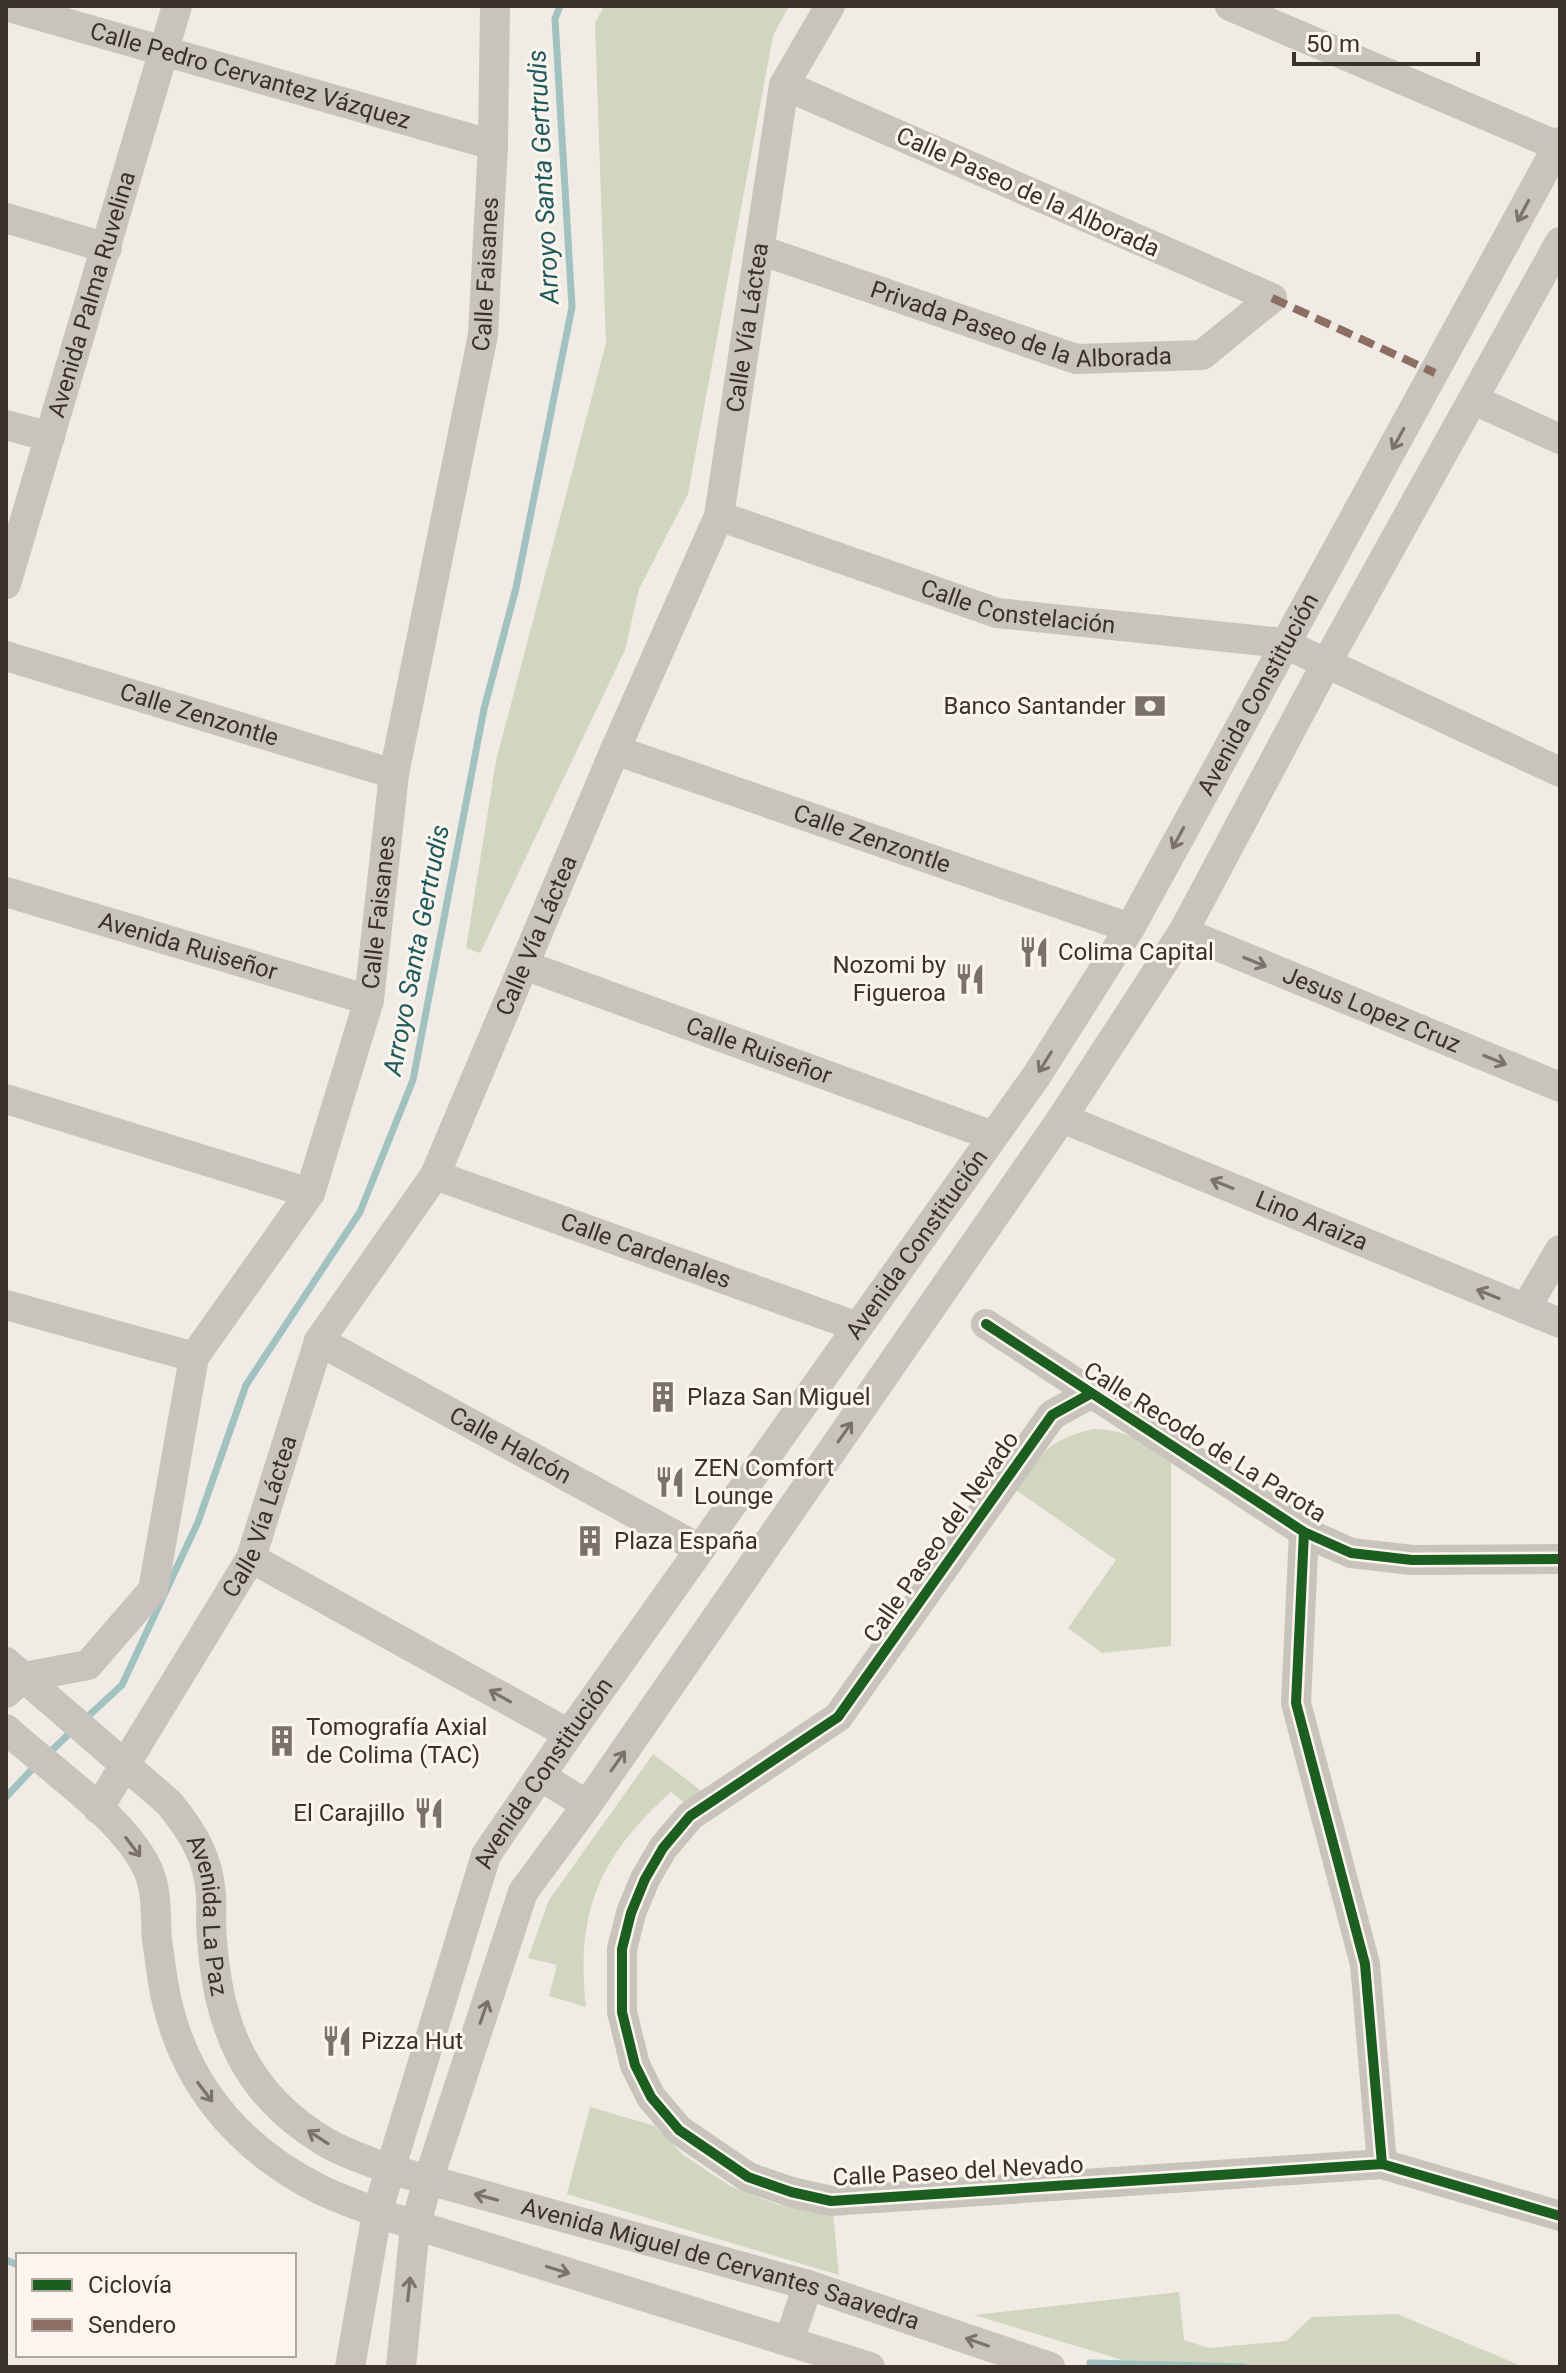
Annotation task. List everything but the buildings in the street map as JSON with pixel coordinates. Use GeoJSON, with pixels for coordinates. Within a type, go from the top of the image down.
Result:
{"type":"FeatureCollection","features":[{"type":"Feature","properties":{"kind":"street","name":"Calle Pedro Cervantez Vázquez"},"geometry":{"type":"LineString","coordinates":[[6,6],[493,145]]}},
{"type":"Feature","properties":{"kind":"street","name":"Avenida Palma Ruvelina"},"geometry":{"type":"LineString","coordinates":[[6,584],[177,6]]}},
{"type":"Feature","properties":{"kind":"street","name":"Calle Faisanes"},"geometry":{"type":"LineString","coordinates":[[12,1677],[88,1665],[153,1590],[194,1357],[310,1193],[369,1000],[394,774],[483,335],[493,145],[495,6]]}},
{"type":"Feature","properties":{"kind":"street","name":"Calle Vía Láctea"},"geometry":{"type":"LineString","coordinates":[[98,1809],[251,1558],[319,1341],[435,1175],[615,750],[719,516],[784,85],[830,6]]}},
{"type":"Feature","properties":{"kind":"street"},"geometry":{"type":"LineString","coordinates":[[1230,6],[1559,145]]}},
{"type":"Feature","properties":{"kind":"street","name":"Calle Paseo de la Alborada"},"geometry":{"type":"LineString","coordinates":[[784,85],[1272,298]]}},
{"type":"Feature","properties":{"kind":"street","name":"Avenida Constitución"},"geometry":{"type":"LineString","coordinates":[[350,2367],[377,2213],[486,1855],[1037,1075],[1130,928],[1283,643],[1559,145]]}},
{"type":"Feature","properties":{"kind":"street"},"geometry":{"type":"LineString","coordinates":[[6,218],[107,248]]}},
{"type":"Feature","properties":{"kind":"street","name":"Avenida Constitución"},"geometry":{"type":"LineString","coordinates":[[401,2367],[415,2226],[523,1892],[587,1805],[1062,1118],[1183,932],[1327,662],[1560,242]]}},
{"type":"Feature","properties":{"kind":"street","name":"Privada Paseo de la Alborada"},"geometry":{"type":"LineString","coordinates":[[760,250],[1076,359],[1202,355],[1272,298]]}},
{"type":"Feature","properties":{"kind":"street"},"geometry":{"type":"LineString","coordinates":[[1474,400],[1560,439]]}},
{"type":"Feature","properties":{"kind":"street"},"geometry":{"type":"LineString","coordinates":[[6,425],[50,437]]}},
{"type":"Feature","properties":{"kind":"street","name":"Calle Constelación"},"geometry":{"type":"LineString","coordinates":[[719,516],[997,613],[1283,643],[1560,772]]}},
{"type":"Feature","properties":{"kind":"street","name":"Calle Zenzontle"},"geometry":{"type":"LineString","coordinates":[[6,656],[394,774]]}},
{"type":"Feature","properties":{"kind":"street","name":"Calle Zenzontle"},"geometry":{"type":"LineString","coordinates":[[615,750],[1130,928]]}},
{"type":"Feature","properties":{"kind":"street","name":"Avenida Ruiseñor"},"geometry":{"type":"LineString","coordinates":[[6,892],[369,1000]]}},
{"type":"Feature","properties":{"kind":"street","name":"Jesus Lopez Cruz"},"geometry":{"type":"LineString","coordinates":[[1183,932],[1560,1087]]}},
{"type":"Feature","properties":{"kind":"street","name":"Calle Ruiseñor"},"geometry":{"type":"LineString","coordinates":[[524,965],[993,1136]]}},
{"type":"Feature","properties":{"kind":"street"},"geometry":{"type":"LineString","coordinates":[[6,1099],[310,1193]]}},
{"type":"Feature","properties":{"kind":"street","name":"Lino Araiza"},"geometry":{"type":"LineString","coordinates":[[1062,1118],[1560,1323]]}},
{"type":"Feature","properties":{"kind":"street","name":"Calle Cardenales"},"geometry":{"type":"LineString","coordinates":[[435,1175],[858,1327]]}},
{"type":"Feature","properties":{"kind":"street"},"geometry":{"type":"LineString","coordinates":[[1525,1309],[1560,1250]]}},
{"type":"Feature","properties":{"kind":"street"},"geometry":{"type":"LineString","coordinates":[[6,1305],[194,1357]]}},
{"type":"Feature","properties":{"kind":"street","name":"Calle Recodo de La Parota"},"geometry":{"type":"LineString","coordinates":[[986,1324],[1304,1532],[1351,1553],[1412,1560],[1560,1559]]}},
{"type":"Feature","properties":{"kind":"street","name":"Calle Halcón"},"geometry":{"type":"LineString","coordinates":[[319,1341],[700,1549]]}},
{"type":"Feature","properties":{"kind":"street","name":"Calle Paseo del Nevado"},"geometry":{"type":"LineString","coordinates":[[1090,1394],[1052,1415],[838,1717],[690,1816],[663,1848],[645,1879],[631,1913],[622,1949],[622,2012],[635,2065],[651,2097],[679,2130],[709,2152],[748,2177],[791,2192],[831,2201],[1382,2164]]}},
{"type":"Feature","properties":{"kind":"street"},"geometry":{"type":"LineString","coordinates":[[1304,1532],[1296,1703],[1365,1964],[1382,2164],[1560,2216]]}},
{"type":"Feature","properties":{"kind":"street"},"geometry":{"type":"LineString","coordinates":[[251,1558],[569,1734]]}},
{"type":"Feature","properties":{"kind":"street","name":"Avenida La Paz"},"geometry":{"type":"LineString","coordinates":[[12,1677],[58,1706],[169,1803],[189,1828],[204,1857],[211,1893],[211,1937],[223,2015],[240,2058],[264,2092],[295,2123],[330,2145],[389,2169]]}},
{"type":"Feature","properties":{"kind":"street","name":"Avenida La Paz"},"geometry":{"type":"LineString","coordinates":[[14,1736],[136,1846],[149,1871],[156,1900],[157,1939],[164,1986],[177,2037],[198,2083],[238,2134],[269,2159],[321,2190],[377,2213]]}},
{"type":"Feature","properties":{"kind":"street"},"geometry":{"type":"LineString","coordinates":[[540,1776],[587,1805]]}},
{"type":"Feature","properties":{"kind":"street","name":"Avenida Miguel de Cervantes Saavedra"},"geometry":{"type":"LineString","coordinates":[[389,2169],[808,2285],[1050,2367]]}},
{"type":"Feature","properties":{"kind":"street","name":"Avenida Miguel de Cervantes Saavedra"},"geometry":{"type":"LineString","coordinates":[[377,2213],[870,2367]]}},
{"type":"Feature","properties":{"kind":"street"},"geometry":{"type":"LineString","coordinates":[[789,2341],[808,2285]]}},
{"type":"Feature","properties":{"kind":"green space"},"geometry":{"type":"Polygon","coordinates":[[[604,6],[789,6],[773,36],[688,494],[639,589],[625,650],[480,953],[466,948],[496,761],[606,343],[595,23],[604,6]]]}},
{"type":"Feature","properties":{"kind":"green space"},"geometry":{"type":"Polygon","coordinates":[[[1093,1429],[1135,1438],[1171,1462],[1171,1646],[1102,1653],[1068,1628],[1116,1560],[1016,1490],[1047,1450],[1066,1438],[1093,1429]]]}},
{"type":"Feature","properties":{"kind":"green space"},"geometry":{"type":"Polygon","coordinates":[[[653,1754],[703,1792],[687,1805],[671,1792],[626,1839],[610,1863],[589,1914],[584,1973],[586,2007],[549,1996],[557,1965],[528,1958],[549,1900],[653,1754]]]}},
{"type":"Feature","properties":{"kind":"green space"},"geometry":{"type":"Polygon","coordinates":[[[590,2107],[655,2126],[683,2155],[732,2187],[779,2205],[833,2213],[839,2275],[567,2194],[590,2107]]]}},
{"type":"Feature","properties":{"kind":"green space"},"geometry":{"type":"Polygon","coordinates":[[[1179,2292],[1184,2340],[1209,2348],[1286,2341],[1312,2317],[1397,2314],[1524,2367],[1146,2367],[974,2315],[1179,2292]]]}},
{"type":"Feature","properties":{"kind":"waterway","name":"Arroyo Santa Gertrudis"},"geometry":{"type":"LineString","coordinates":[[84,1720],[122,1685],[198,1522],[246,1385],[360,1212],[413,1080],[484,709],[516,588],[572,307],[555,19],[560,6]]}},
{"type":"Feature","properties":{"kind":"waterway","name":"Arroyo Santa Gertrudis"},"geometry":{"type":"LineString","coordinates":[[46,1756],[72,1731]]}},
{"type":"Feature","properties":{"kind":"waterway","name":"Arroyo Santa Gertrudis"},"geometry":{"type":"LineString","coordinates":[[6,1797],[37,1764]]}},
{"type":"Feature","properties":{"kind":"waterway"},"geometry":{"type":"LineString","coordinates":[[6,2260],[16,2264]]}},
{"type":"Feature","properties":{"kind":"waterway"},"geometry":{"type":"LineString","coordinates":[[1090,2363],[1245,2367]]}},
{"type":"Feature","properties":{"kind":"marked path"},"geometry":{"type":"LineString","coordinates":[[1272,298],[1435,373]]}},
{"type":"Feature","properties":{"kind":"cycle path"},"geometry":{"type":"LineString","coordinates":[[986,1324],[1304,1532],[1351,1553],[1412,1560],[1560,1559]]}},
{"type":"Feature","properties":{"kind":"cycle path"},"geometry":{"type":"LineString","coordinates":[[1090,1394],[1052,1415],[838,1717],[690,1816],[663,1848],[645,1879],[631,1913],[622,1949],[622,2012],[635,2065],[651,2097],[679,2130],[748,2177],[791,2192],[831,2201],[1382,2164],[1560,2216]]}},
{"type":"Feature","properties":{"kind":"cycle path"},"geometry":{"type":"LineString","coordinates":[[1304,1532],[1296,1703],[1365,1964],[1382,2164]]}},
{"type":"Feature","properties":{"kind":"place","name":"Banco Santander"},"geometry":{"type":"Point","coordinates":[1150,706]}},
{"type":"Feature","properties":{"kind":"place","name":"Colima Capital"},"geometry":{"type":"Point","coordinates":[1034,952]}},
{"type":"Feature","properties":{"kind":"place","name":"Nozomi by Figueroa"},"geometry":{"type":"Point","coordinates":[970,979]}},
{"type":"Feature","properties":{"kind":"place","name":"Plaza San Miguel"},"geometry":{"type":"Point","coordinates":[663,1397]}},
{"type":"Feature","properties":{"kind":"place","name":"ZEN Comfort Lounge"},"geometry":{"type":"Point","coordinates":[670,1482]}},
{"type":"Feature","properties":{"kind":"place","name":"Plaza España"},"geometry":{"type":"Point","coordinates":[590,1541]}},
{"type":"Feature","properties":{"kind":"place","name":"Tomografía Axial de Colima (TAC)"},"geometry":{"type":"Point","coordinates":[282,1741]}},
{"type":"Feature","properties":{"kind":"place","name":"El Carajillo"},"geometry":{"type":"Point","coordinates":[429,1813]}},
{"type":"Feature","properties":{"kind":"place","name":"Pizza Hut"},"geometry":{"type":"Point","coordinates":[337,2041]}}]}
